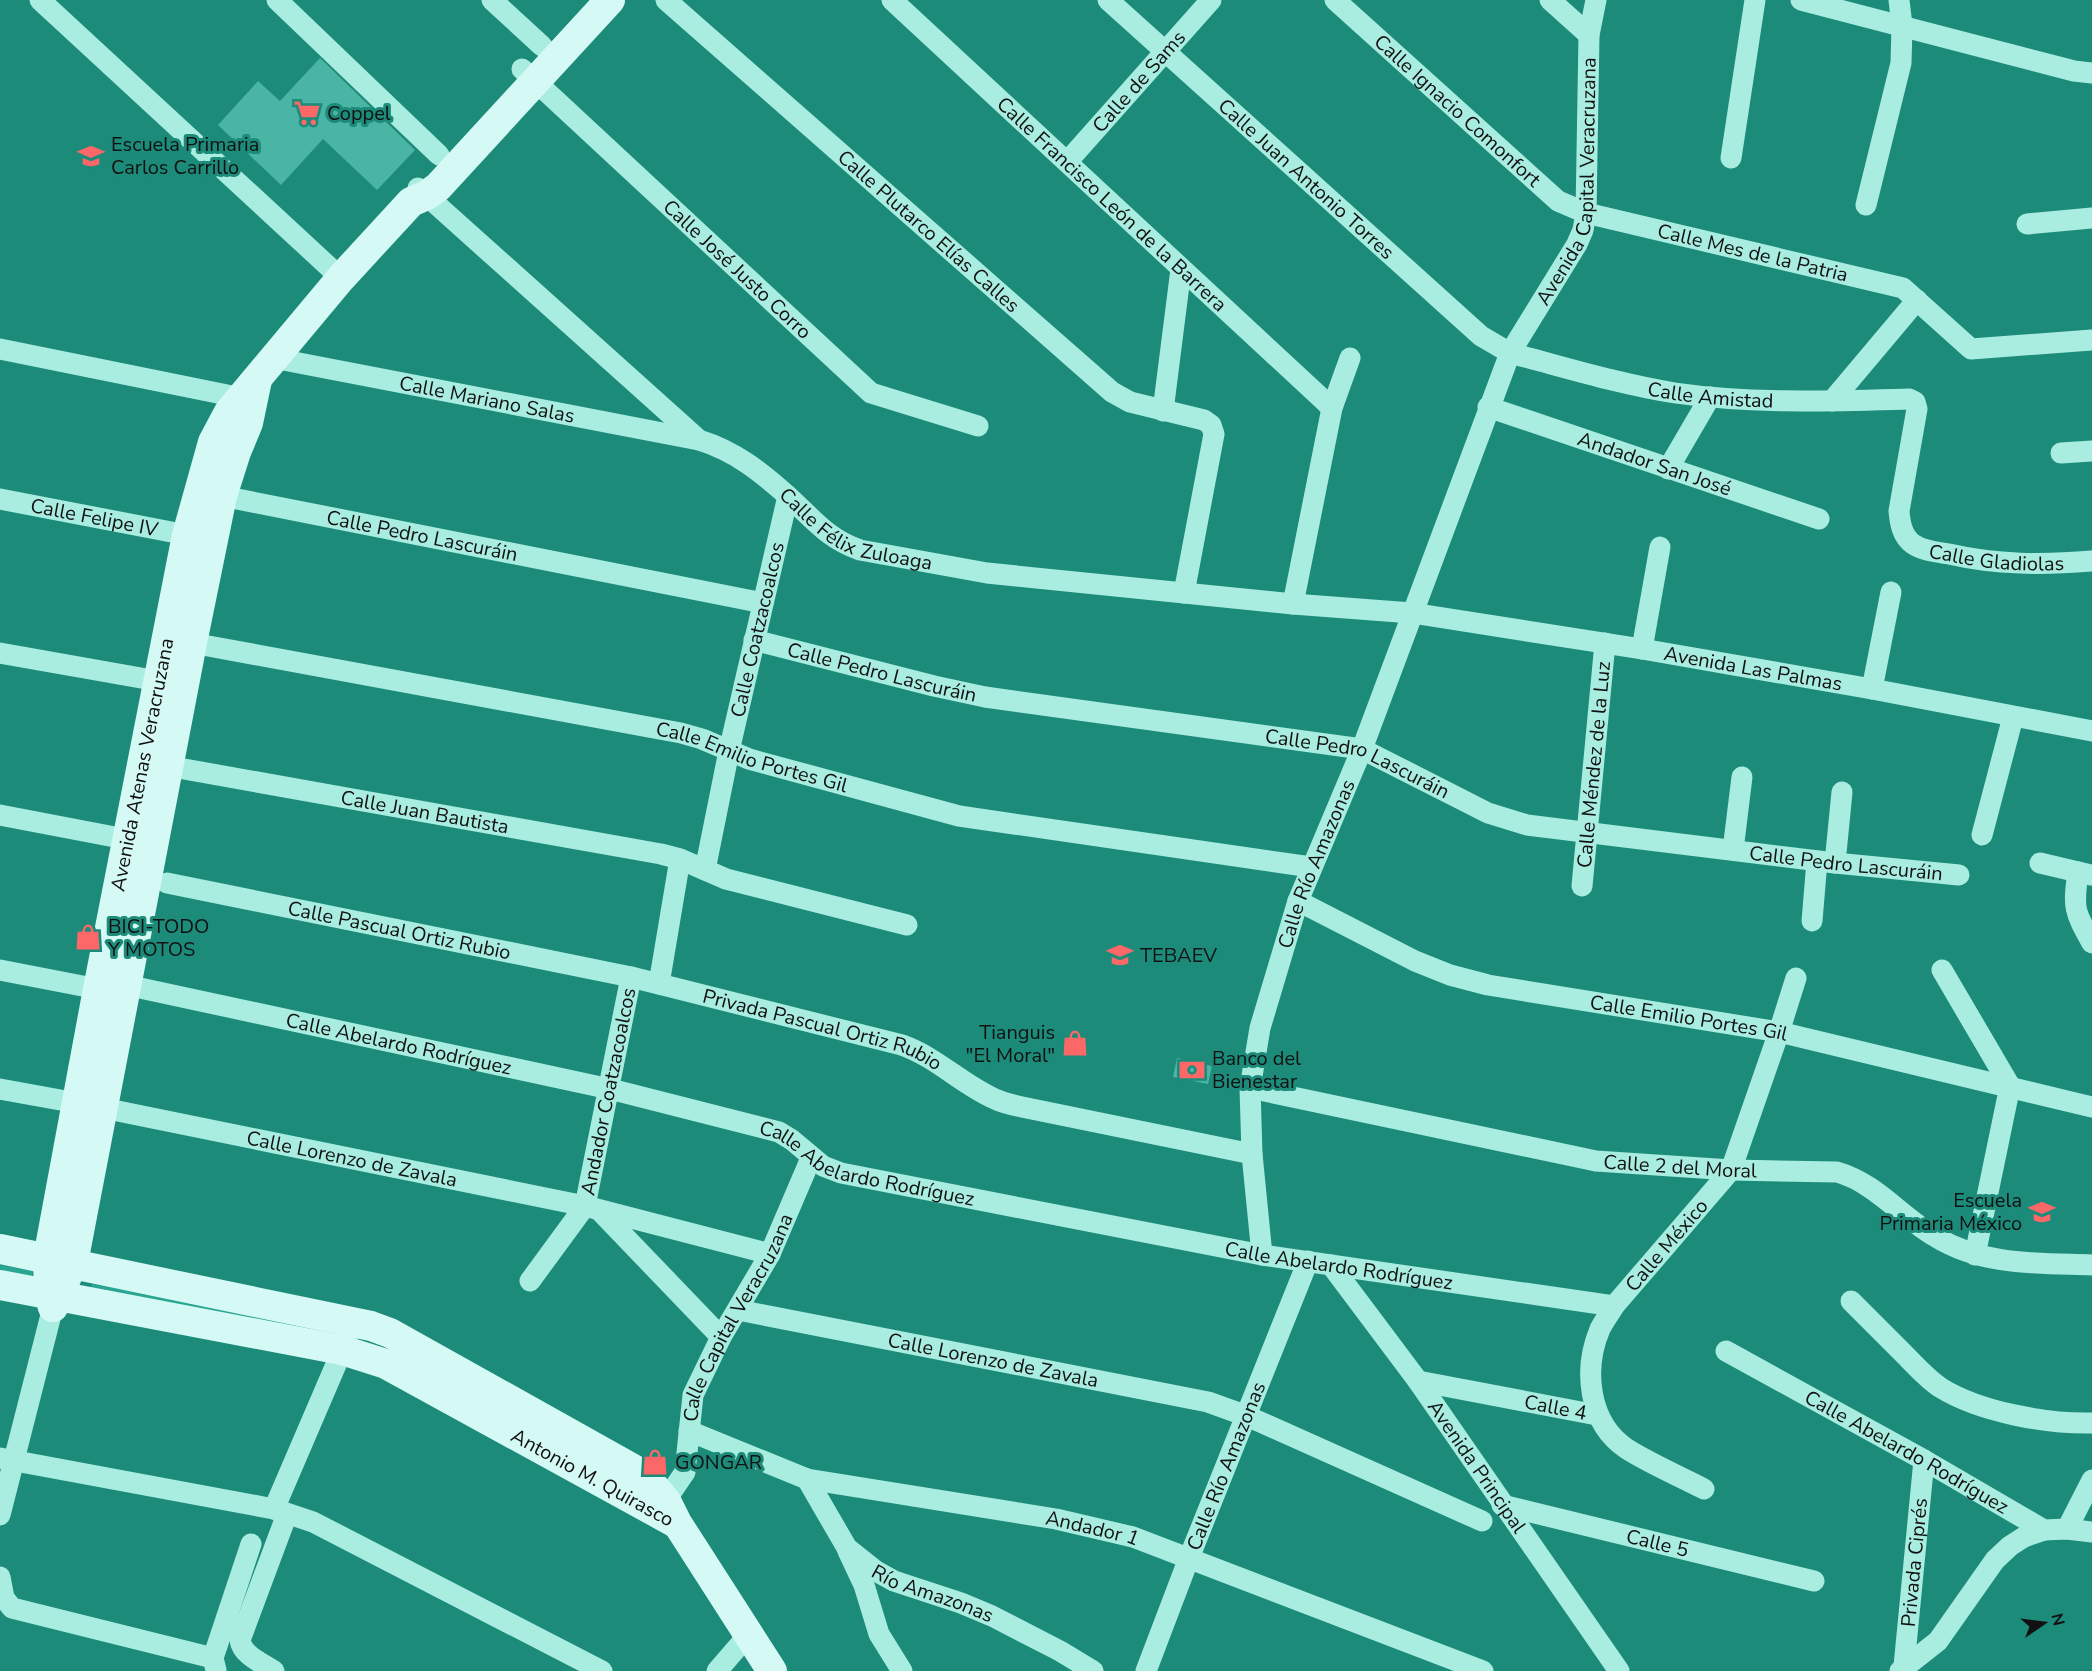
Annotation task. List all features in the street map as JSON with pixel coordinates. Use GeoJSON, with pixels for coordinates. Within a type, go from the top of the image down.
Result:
{"type":"FeatureCollection","features":[{"type":"Feature","properties":{"kind":"main road","name":"Avenida Atenas Veracruzana"},"geometry":{"type":"LineString","coordinates":[[418,194],[438,187],[529,76],[542,46],[584,0]]}},
{"type":"Feature","properties":{"kind":"main road","name":"Avenida Atenas Veracruzana"},"geometry":{"type":"LineString","coordinates":[[156,764],[158,681],[187,535],[213,442],[229,412],[256,383],[341,278],[418,194],[439,155],[529,76],[610,0]]}},
{"type":"Feature","properties":{"kind":"main road","name":"Avenida Atenas Veracruzana"},"geometry":{"type":"LineString","coordinates":[[54,1300],[156,764],[192,643],[222,496],[248,423],[256,383]]}},
{"type":"Feature","properties":{"kind":"main road","name":"Antonio M. Quirasco"},"geometry":{"type":"LineString","coordinates":[[0,1249],[354,1323],[390,1333],[644,1475],[667,1512]]}},
{"type":"Feature","properties":{"kind":"main road","name":"Antonio M. Quirasco"},"geometry":{"type":"LineString","coordinates":[[0,1285],[54,1300],[342,1350],[386,1364],[667,1512]]}},
{"type":"Feature","properties":{"kind":"main road"},"geometry":{"type":"LineString","coordinates":[[667,1512],[772,1671]]}},
{"type":"Feature","properties":{"kind":"street"},"geometry":{"type":"LineString","coordinates":[[40,0],[341,278]]}},
{"type":"Feature","properties":{"kind":"street"},"geometry":{"type":"LineString","coordinates":[[277,0],[439,155]]}},
{"type":"Feature","properties":{"kind":"street"},"geometry":{"type":"LineString","coordinates":[[492,0],[542,46]]}},
{"type":"Feature","properties":{"kind":"street","name":"Calle Plutarco Elías Calles"},"geometry":{"type":"LineString","coordinates":[[666,0],[1112,392],[1130,402],[1204,420],[1211,425],[1214,434],[1184,593]]}},
{"type":"Feature","properties":{"kind":"street","name":"Calle Francisco León de la Barrera"},"geometry":{"type":"LineString","coordinates":[[892,0],[1332,408]]}},
{"type":"Feature","properties":{"kind":"street","name":"Calle Juan Antonio Torres"},"geometry":{"type":"LineString","coordinates":[[1108,0],[1481,336],[1509,353]]}},
{"type":"Feature","properties":{"kind":"street","name":"Calle de Sams"},"geometry":{"type":"LineString","coordinates":[[1067,162],[1211,0]]}},
{"type":"Feature","properties":{"kind":"street","name":"Calle Ignacio Comonfort"},"geometry":{"type":"LineString","coordinates":[[1335,0],[1558,201],[1586,213]]}},
{"type":"Feature","properties":{"kind":"street"},"geometry":{"type":"LineString","coordinates":[[1550,0],[1589,35]]}},
{"type":"Feature","properties":{"kind":"street","name":"Avenida Capital Veracruzana"},"geometry":{"type":"LineString","coordinates":[[1509,353],[1577,244],[1583,230],[1586,213],[1589,35],[1596,0]]}},
{"type":"Feature","properties":{"kind":"street"},"geometry":{"type":"LineString","coordinates":[[1731,158],[1755,0]]}},
{"type":"Feature","properties":{"kind":"street"},"geometry":{"type":"LineString","coordinates":[[1801,0],[2074,71],[2092,73]]}},
{"type":"Feature","properties":{"kind":"street"},"geometry":{"type":"LineString","coordinates":[[1866,205],[1901,63],[1902,26],[1899,0]]}},
{"type":"Feature","properties":{"kind":"street","name":"Calle José Justo Corro"},"geometry":{"type":"LineString","coordinates":[[529,76],[871,393],[978,426]]}},
{"type":"Feature","properties":{"kind":"street","name":"Calle Félix Zuloaga"},"geometry":{"type":"LineString","coordinates":[[418,194],[699,440],[740,457],[843,544],[860,550],[987,573],[1293,604],[1412,612]]}},
{"type":"Feature","properties":{"kind":"street","name":"Calle Mes de la Patria"},"geometry":{"type":"LineString","coordinates":[[1586,213],[1903,288],[1971,349],[2092,340]]}},
{"type":"Feature","properties":{"kind":"street"},"geometry":{"type":"LineString","coordinates":[[2027,224],[2092,218]]}},
{"type":"Feature","properties":{"kind":"street"},"geometry":{"type":"LineString","coordinates":[[1163,411],[1182,269]]}},
{"type":"Feature","properties":{"kind":"street"},"geometry":{"type":"LineString","coordinates":[[1832,401],[1917,300]]}},
{"type":"Feature","properties":{"kind":"street","name":"Calle Mariano Salas"},"geometry":{"type":"LineString","coordinates":[[0,349],[699,440]]}},
{"type":"Feature","properties":{"kind":"street","name":"Calle Amistad"},"geometry":{"type":"LineString","coordinates":[[1509,353],[1640,387],[1710,397],[1832,401],[1909,399],[1915,402],[1917,409],[1899,511],[1900,524],[1906,536]]}},
{"type":"Feature","properties":{"kind":"street","name":"Calle Río Amazonas"},"geometry":{"type":"LineString","coordinates":[[1262,1256],[1252,1154],[1250,1088],[1260,1028],[1298,901],[1362,749],[1509,353]]}},
{"type":"Feature","properties":{"kind":"street"},"geometry":{"type":"LineString","coordinates":[[1293,604],[1332,408],[1350,358]]}},
{"type":"Feature","properties":{"kind":"street"},"geometry":{"type":"LineString","coordinates":[[1668,469],[1710,397]]}},
{"type":"Feature","properties":{"kind":"street","name":"Andador San José"},"geometry":{"type":"LineString","coordinates":[[1488,407],[1819,519]]}},
{"type":"Feature","properties":{"kind":"street"},"geometry":{"type":"LineString","coordinates":[[2061,453],[2092,451]]}},
{"type":"Feature","properties":{"kind":"street","name":"Calle Pedro Lascuráin"},"geometry":{"type":"LineString","coordinates":[[222,496],[763,603]]}},
{"type":"Feature","properties":{"kind":"street","name":"Calle Coatzacoalcos"},"geometry":{"type":"LineString","coordinates":[[705,870],[729,751],[788,496]]}},
{"type":"Feature","properties":{"kind":"street","name":"Calle Felipe IV"},"geometry":{"type":"LineString","coordinates":[[0,498],[187,535]]}},
{"type":"Feature","properties":{"kind":"street","name":"Calle Gladiolas"},"geometry":{"type":"LineString","coordinates":[[1906,536],[1913,544],[1925,549],[1983,561],[2044,565],[2092,561]]}},
{"type":"Feature","properties":{"kind":"street"},"geometry":{"type":"LineString","coordinates":[[1642,649],[1660,548]]}},
{"type":"Feature","properties":{"kind":"street"},"geometry":{"type":"LineString","coordinates":[[1872,689],[1891,592]]}},
{"type":"Feature","properties":{"kind":"street","name":"Avenida Las Palmas"},"geometry":{"type":"LineString","coordinates":[[1412,612],[1872,689],[2092,731]]}},
{"type":"Feature","properties":{"kind":"street","name":"Calle Pedro Lascuráin"},"geometry":{"type":"LineString","coordinates":[[754,640],[985,697],[1362,749],[1488,813],[1527,825],[1826,862],[1959,875]]}},
{"type":"Feature","properties":{"kind":"street","name":"Calle Emilio Portes Gil"},"geometry":{"type":"LineString","coordinates":[[192,643],[681,733],[702,739],[749,759],[959,816],[1311,867]]}},
{"type":"Feature","properties":{"kind":"street","name":"Calle Méndez de la Luz"},"geometry":{"type":"LineString","coordinates":[[1582,886],[1605,643]]}},
{"type":"Feature","properties":{"kind":"street"},"geometry":{"type":"LineString","coordinates":[[0,653],[158,681]]}},
{"type":"Feature","properties":{"kind":"street"},"geometry":{"type":"LineString","coordinates":[[1982,835],[2013,717]]}},
{"type":"Feature","properties":{"kind":"street","name":"Calle Juan Bautista"},"geometry":{"type":"LineString","coordinates":[[156,764],[650,852],[680,859],[726,879],[907,925]]}},
{"type":"Feature","properties":{"kind":"street"},"geometry":{"type":"LineString","coordinates":[[1733,850],[1742,777]]}},
{"type":"Feature","properties":{"kind":"street"},"geometry":{"type":"LineString","coordinates":[[1812,921],[1842,792]]}},
{"type":"Feature","properties":{"kind":"street"},"geometry":{"type":"LineString","coordinates":[[0,815],[141,842]]}},
{"type":"Feature","properties":{"kind":"street"},"geometry":{"type":"LineString","coordinates":[[659,984],[680,859]]}},
{"type":"Feature","properties":{"kind":"street"},"geometry":{"type":"LineString","coordinates":[[2040,863],[2085,873],[2075,907],[2092,943]]}},
{"type":"Feature","properties":{"kind":"street","name":"Calle Pascual Ortiz Rubio"},"geometry":{"type":"LineString","coordinates":[[167,883],[632,977]]}},
{"type":"Feature","properties":{"kind":"street","name":"Calle Emilio Portes Gil"},"geometry":{"type":"LineString","coordinates":[[1298,901],[1415,961],[1450,975],[1488,985],[1779,1032],[2092,1107]]}},
{"type":"Feature","properties":{"kind":"street","name":"Calle Abelardo Rodríguez"},"geometry":{"type":"LineString","coordinates":[[0,970],[112,987],[610,1089],[778,1132],[792,1140],[823,1166],[841,1173],[1262,1256],[1614,1306]]}},
{"type":"Feature","properties":{"kind":"street"},"geometry":{"type":"LineString","coordinates":[[1942,970],[2010,1086],[1975,1255]]}},
{"type":"Feature","properties":{"kind":"street","name":"Privada Pascual Ortiz Rubio"},"geometry":{"type":"LineString","coordinates":[[632,977],[902,1045],[929,1056],[996,1100],[1252,1154]]}},
{"type":"Feature","properties":{"kind":"street","name":"Andador Coatzacoalcos"},"geometry":{"type":"LineString","coordinates":[[592,1208],[610,1089],[632,977]]}},
{"type":"Feature","properties":{"kind":"street","name":"Calle México"},"geometry":{"type":"LineString","coordinates":[[1597,1414],[1590,1381],[1592,1356],[1600,1329],[1614,1306],[1731,1170],[1796,978]]}},
{"type":"Feature","properties":{"kind":"street","name":"Calle 2 del Moral"},"geometry":{"type":"LineString","coordinates":[[1250,1088],[1596,1161],[1731,1170],[1837,1172],[1852,1176],[1866,1184],[1935,1237],[1975,1255],[2008,1261],[2092,1265]]}},
{"type":"Feature","properties":{"kind":"street","name":"Calle Lorenzo de Zavala"},"geometry":{"type":"LineString","coordinates":[[0,1089],[592,1208],[770,1254]]}},
{"type":"Feature","properties":{"kind":"street","name":"Calle Capital Veracruzana"},"geometry":{"type":"LineString","coordinates":[[667,1512],[685,1472],[693,1395],[721,1337],[770,1254],[811,1158]]}},
{"type":"Feature","properties":{"kind":"street"},"geometry":{"type":"LineString","coordinates":[[531,1281],[592,1208],[721,1337]]}},
{"type":"Feature","properties":{"kind":"street","name":"Calle Río Amazonas"},"geometry":{"type":"LineString","coordinates":[[1146,1671],[1308,1262]]}},
{"type":"Feature","properties":{"kind":"street","name":"Avenida Principal"},"geometry":{"type":"LineString","coordinates":[[1331,1265],[1418,1381],[1619,1671]]}},
{"type":"Feature","properties":{"kind":"street","name":"Avenida Atenas Veracruzana"},"geometry":{"type":"LineString","coordinates":[[0,1515],[7,1460],[54,1300]]}},
{"type":"Feature","properties":{"kind":"street"},"geometry":{"type":"LineString","coordinates":[[1851,1301],[1939,1387],[1966,1401],[1999,1411],[2070,1424],[2092,1423]]}},
{"type":"Feature","properties":{"kind":"street","name":"Calle Lorenzo de Zavala"},"geometry":{"type":"LineString","coordinates":[[738,1310],[1208,1402],[1247,1416],[1482,1521]]}},
{"type":"Feature","properties":{"kind":"street"},"geometry":{"type":"LineString","coordinates":[[273,1671],[246,1652],[240,1640],[267,1568],[281,1512],[354,1323]]}},
{"type":"Feature","properties":{"kind":"street","name":"Calle Abelardo Rodríguez"},"geometry":{"type":"LineString","coordinates":[[1726,1351],[1924,1460],[2044,1530]]}},
{"type":"Feature","properties":{"kind":"street","name":"Calle 4"},"geometry":{"type":"LineString","coordinates":[[1418,1381],[1597,1414],[1609,1432],[1626,1448],[1704,1489]]}},
{"type":"Feature","properties":{"kind":"street","name":"Andador 1"},"geometry":{"type":"LineString","coordinates":[[689,1431],[807,1479],[1056,1519],[1133,1537],[1483,1671]]}},
{"type":"Feature","properties":{"kind":"street"},"geometry":{"type":"LineString","coordinates":[[7,1460],[281,1512],[313,1522],[602,1671]]}},
{"type":"Feature","properties":{"kind":"street","name":"Privada Ciprés"},"geometry":{"type":"LineString","coordinates":[[1902,1669],[1924,1460]]}},
{"type":"Feature","properties":{"kind":"street","name":"Río Amazonas"},"geometry":{"type":"LineString","coordinates":[[807,1479],[847,1548],[876,1571],[894,1581],[961,1602],[992,1616],[1093,1671]]}},
{"type":"Feature","properties":{"kind":"street"},"geometry":{"type":"LineString","coordinates":[[2067,1529],[2092,1480]]}},
{"type":"Feature","properties":{"kind":"street","name":"Calle 5"},"geometry":{"type":"LineString","coordinates":[[1503,1505],[1814,1581]]}},
{"type":"Feature","properties":{"kind":"street"},"geometry":{"type":"LineString","coordinates":[[1902,1669],[1938,1641],[1995,1560],[2010,1546],[2024,1537],[2044,1530],[2067,1529],[2092,1532]]}},
{"type":"Feature","properties":{"kind":"street"},"geometry":{"type":"LineString","coordinates":[[0,1577],[4,1598],[12,1608],[215,1664],[251,1544]]}},
{"type":"Feature","properties":{"kind":"street"},"geometry":{"type":"LineString","coordinates":[[847,1548],[864,1586],[879,1634],[902,1671]]}},
{"type":"Feature","properties":{"kind":"street"},"geometry":{"type":"LineString","coordinates":[[242,1572],[267,1568]]}},
{"type":"Feature","properties":{"kind":"street"},"geometry":{"type":"LineString","coordinates":[[717,1671],[749,1634]]}},
{"type":"Feature","properties":{"kind":"green space"},"geometry":{"type":"Polygon","coordinates":[[[0,1265],[33,1271],[30,1286],[0,1281],[0,1265]]]}},
{"type":"Feature","properties":{"kind":"green space"},"geometry":{"type":"Polygon","coordinates":[[[92,1284],[328,1327],[328,1337],[88,1294],[92,1284]]]}},
{"type":"Feature","properties":{"kind":"building","name":"Coppel"},"geometry":{"type":"Polygon","coordinates":[[[320,58],[415,150],[377,190],[323,139],[281,185],[218,125],[258,81],[280,101],[320,58]]]}},
{"type":"Feature","properties":{"kind":"building","name":"Banco del Bienestar"},"geometry":{"type":"Polygon","coordinates":[[[1177,1058],[1212,1066],[1208,1084],[1173,1077],[1177,1058]]]}},
{"type":"Feature","properties":{"kind":"place","name":"Coppel"},"geometry":{"type":"Point","coordinates":[307,113]}},
{"type":"Feature","properties":{"kind":"place","name":"Escuela Primaria Carlos Carrillo"},"geometry":{"type":"Point","coordinates":[91,156]}},
{"type":"Feature","properties":{"kind":"place","name":"BICI-TODO Y MOTOS"},"geometry":{"type":"Point","coordinates":[88,937]}},
{"type":"Feature","properties":{"kind":"place","name":"TEBAEV"},"geometry":{"type":"Point","coordinates":[1120,955]}},
{"type":"Feature","properties":{"kind":"place","name":"Tianguis \"El Moral\""},"geometry":{"type":"Point","coordinates":[1075,1043]}},
{"type":"Feature","properties":{"kind":"place","name":"Banco del Bienestar"},"geometry":{"type":"Point","coordinates":[1192,1070]}},
{"type":"Feature","properties":{"kind":"place","name":"Escuela Primaria México"},"geometry":{"type":"Point","coordinates":[2042,1212]}},
{"type":"Feature","properties":{"kind":"place","name":"GONGAR"},"geometry":{"type":"Point","coordinates":[655,1462]}}]}
